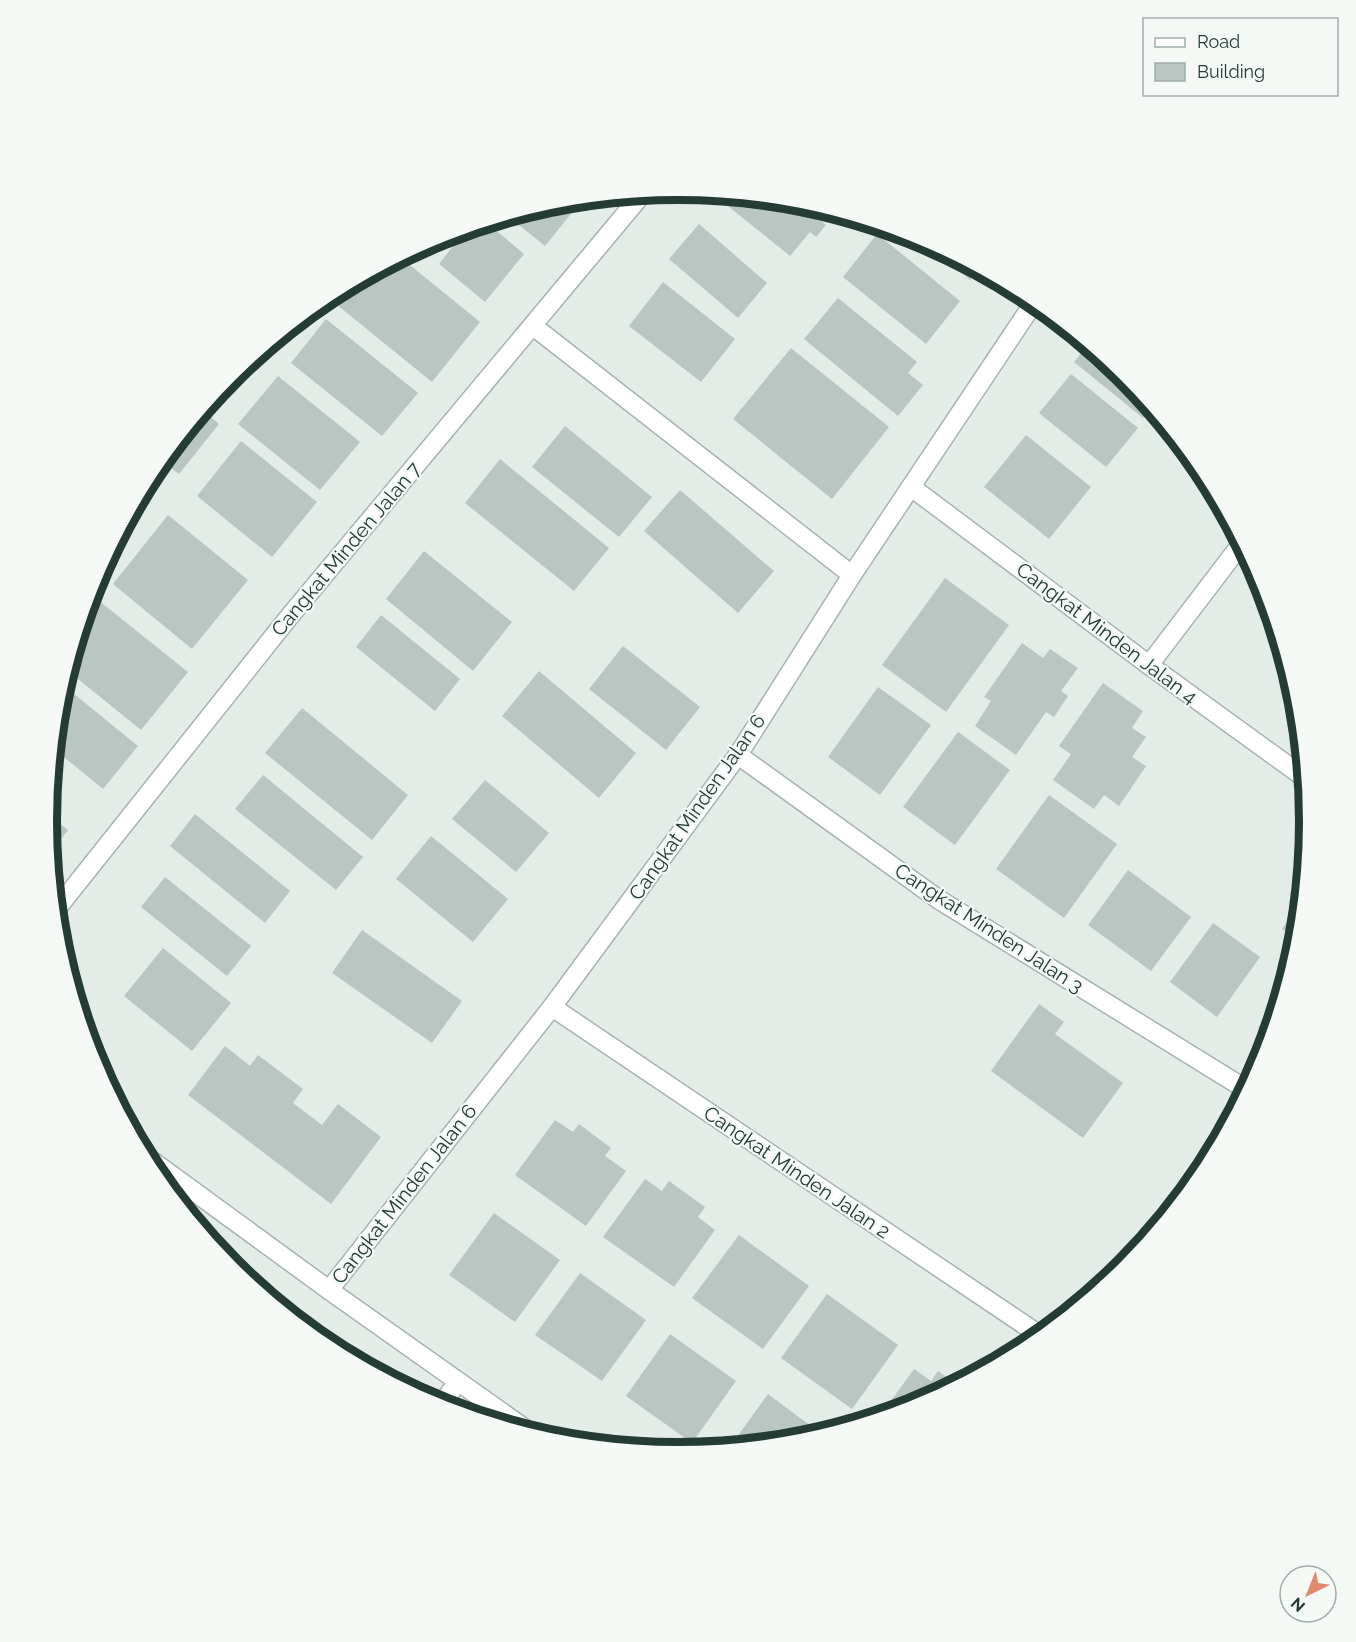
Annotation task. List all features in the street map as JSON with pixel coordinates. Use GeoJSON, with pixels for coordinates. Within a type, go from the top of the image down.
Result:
{"type":"FeatureCollection","features":[{"type":"Feature","properties":{"kind":"street","name":"Cangkat Minden Jalan 7"},"geometry":{"type":"LineString","coordinates":[[62,902],[288,617],[637,201]]}},
{"type":"Feature","properties":{"kind":"street","name":"Cangkat Minden Jalan 6"},"geometry":{"type":"LineString","coordinates":[[329,1290],[552,1007],[738,755],[852,575],[1029,309]]}},
{"type":"Feature","properties":{"kind":"street"},"geometry":{"type":"LineString","coordinates":[[534,326],[852,575]]}},
{"type":"Feature","properties":{"kind":"street","name":"Cangkat Minden Jalan 4"},"geometry":{"type":"LineString","coordinates":[[911,487],[1149,665],[1297,771]]}},
{"type":"Feature","properties":{"kind":"street"},"geometry":{"type":"LineString","coordinates":[[1149,665],[1237,550]]}},
{"type":"Feature","properties":{"kind":"street","name":"Cangkat Minden Jalan 3"},"geometry":{"type":"LineString","coordinates":[[738,755],[938,899],[1240,1086]]}},
{"type":"Feature","properties":{"kind":"street","name":"Cangkat Minden Jalan 2"},"geometry":{"type":"LineString","coordinates":[[552,1007],[1033,1330]]}},
{"type":"Feature","properties":{"kind":"street"},"geometry":{"type":"LineString","coordinates":[[170,1177],[511,1419]]}},
{"type":"Feature","properties":{"kind":"street"},"geometry":{"type":"LineString","coordinates":[[446,1397],[458,1382]]}},
{"type":"Feature","properties":{"kind":"building"},"geometry":{"type":"Polygon","coordinates":[[[731,202],[799,212],[813,215],[826,225],[816,237],[810,232],[790,256],[728,206],[731,202]]]}},
{"type":"Feature","properties":{"kind":"building"},"geometry":{"type":"Polygon","coordinates":[[[575,209],[545,246],[515,222],[575,209]]]}},
{"type":"Feature","properties":{"kind":"building"},"geometry":{"type":"Polygon","coordinates":[[[699,224],[767,283],[738,318],[669,259],[699,224]]]}},
{"type":"Feature","properties":{"kind":"building"},"geometry":{"type":"Polygon","coordinates":[[[493,228],[524,254],[485,302],[439,264],[457,241],[493,228]]]}},
{"type":"Feature","properties":{"kind":"building"},"geometry":{"type":"Polygon","coordinates":[[[877,234],[960,301],[926,344],[843,277],[877,234]]]}},
{"type":"Feature","properties":{"kind":"building"},"geometry":{"type":"Polygon","coordinates":[[[407,262],[480,322],[432,382],[335,304],[407,262]]]}},
{"type":"Feature","properties":{"kind":"building"},"geometry":{"type":"Polygon","coordinates":[[[949,262],[974,275],[970,280],[949,262]]]}},
{"type":"Feature","properties":{"kind":"building"},"geometry":{"type":"Polygon","coordinates":[[[663,282],[735,339],[701,382],[629,326],[663,282]]]}},
{"type":"Feature","properties":{"kind":"building"},"geometry":{"type":"Polygon","coordinates":[[[838,298],[917,362],[908,373],[923,385],[898,416],[804,339],[838,298]]]}},
{"type":"Feature","properties":{"kind":"building"},"geometry":{"type":"Polygon","coordinates":[[[326,319],[418,393],[382,436],[291,363],[326,319]]]}},
{"type":"Feature","properties":{"kind":"building"},"geometry":{"type":"Polygon","coordinates":[[[791,348],[889,427],[832,499],[733,419],[791,348]]]}},
{"type":"Feature","properties":{"kind":"building"},"geometry":{"type":"Polygon","coordinates":[[[1083,351],[1145,412],[1143,418],[1074,362],[1083,351]]]}},
{"type":"Feature","properties":{"kind":"building"},"geometry":{"type":"Polygon","coordinates":[[[1071,374],[1138,428],[1106,467],[1039,413],[1071,374]]]}},
{"type":"Feature","properties":{"kind":"building"},"geometry":{"type":"Polygon","coordinates":[[[278,376],[360,442],[320,490],[238,424],[278,376]]]}},
{"type":"Feature","properties":{"kind":"building"},"geometry":{"type":"Polygon","coordinates":[[[208,415],[219,424],[179,474],[169,466],[208,415]]]}},
{"type":"Feature","properties":{"kind":"building"},"geometry":{"type":"Polygon","coordinates":[[[565,426],[652,497],[619,537],[532,467],[565,426]]]}},
{"type":"Feature","properties":{"kind":"building"},"geometry":{"type":"Polygon","coordinates":[[[1026,435],[1091,487],[1049,539],[984,487],[1026,435]]]}},
{"type":"Feature","properties":{"kind":"building"},"geometry":{"type":"Polygon","coordinates":[[[241,441],[317,502],[272,557],[197,496],[241,441]]]}},
{"type":"Feature","properties":{"kind":"building"},"geometry":{"type":"Polygon","coordinates":[[[500,459],[609,548],[574,591],[465,503],[500,459]]]}},
{"type":"Feature","properties":{"kind":"building"},"geometry":{"type":"Polygon","coordinates":[[[680,490],[774,571],[738,613],[644,531],[680,490]]]}},
{"type":"Feature","properties":{"kind":"building"},"geometry":{"type":"Polygon","coordinates":[[[168,515],[248,580],[192,649],[113,584],[168,515]]]}},
{"type":"Feature","properties":{"kind":"building"},"geometry":{"type":"Polygon","coordinates":[[[424,551],[512,622],[473,671],[386,599],[424,551]]]}},
{"type":"Feature","properties":{"kind":"building"},"geometry":{"type":"Polygon","coordinates":[[[945,578],[1009,625],[946,712],[882,665],[945,578]]]}},
{"type":"Feature","properties":{"kind":"building"},"geometry":{"type":"Polygon","coordinates":[[[98,601],[188,672],[141,730],[74,676],[98,601]]]}},
{"type":"Feature","properties":{"kind":"building"},"geometry":{"type":"Polygon","coordinates":[[[381,615],[460,679],[435,711],[356,647],[381,615]]]}},
{"type":"Feature","properties":{"kind":"building"},"geometry":{"type":"Polygon","coordinates":[[[1022,643],[1043,658],[1050,649],[1078,668],[1061,691],[1068,696],[1054,717],[1046,712],[1016,755],[975,726],[991,701],[984,697],[1022,643]]]}},
{"type":"Feature","properties":{"kind":"building"},"geometry":{"type":"Polygon","coordinates":[[[623,646],[700,707],[666,750],[589,689],[623,646]]]}},
{"type":"Feature","properties":{"kind":"building"},"geometry":{"type":"Polygon","coordinates":[[[539,671],[636,753],[599,798],[502,716],[539,671]]]}},
{"type":"Feature","properties":{"kind":"building"},"geometry":{"type":"Polygon","coordinates":[[[1103,683],[1143,711],[1132,728],[1146,737],[1132,757],[1146,766],[1119,806],[1104,795],[1094,809],[1053,780],[1071,754],[1059,746],[1103,683]]]}},
{"type":"Feature","properties":{"kind":"building"},"geometry":{"type":"Polygon","coordinates":[[[878,687],[931,725],[880,795],[828,757],[878,687]]]}},
{"type":"Feature","properties":{"kind":"building"},"geometry":{"type":"Polygon","coordinates":[[[71,691],[138,746],[103,789],[61,754],[71,691]]]}},
{"type":"Feature","properties":{"kind":"building"},"geometry":{"type":"Polygon","coordinates":[[[302,708],[408,795],[372,840],[265,753],[302,708]]]}},
{"type":"Feature","properties":{"kind":"building"},"geometry":{"type":"Polygon","coordinates":[[[958,732],[1010,770],[955,845],[903,807],[958,732]]]}},
{"type":"Feature","properties":{"kind":"building"},"geometry":{"type":"Polygon","coordinates":[[[263,775],[363,857],[336,890],[235,809],[263,775]]]}},
{"type":"Feature","properties":{"kind":"building"},"geometry":{"type":"Polygon","coordinates":[[[485,780],[549,833],[516,872],[452,819],[485,780]]]}},
{"type":"Feature","properties":{"kind":"building"},"geometry":{"type":"Polygon","coordinates":[[[1049,795],[1117,844],[1064,918],[996,869],[1049,795]]]}},
{"type":"Feature","properties":{"kind":"building"},"geometry":{"type":"Polygon","coordinates":[[[195,814],[290,891],[265,923],[170,846],[195,814]]]}},
{"type":"Feature","properties":{"kind":"building"},"geometry":{"type":"Polygon","coordinates":[[[57,821],[68,830],[58,843],[57,821]]]}},
{"type":"Feature","properties":{"kind":"building"},"geometry":{"type":"Polygon","coordinates":[[[431,836],[508,899],[473,942],[396,879],[431,836]]]}},
{"type":"Feature","properties":{"kind":"building"},"geometry":{"type":"Polygon","coordinates":[[[1128,870],[1191,917],[1151,971],[1088,925],[1128,870]]]}},
{"type":"Feature","properties":{"kind":"building"},"geometry":{"type":"Polygon","coordinates":[[[165,877],[251,946],[227,976],[141,907],[165,877]]]}},
{"type":"Feature","properties":{"kind":"building"},"geometry":{"type":"Polygon","coordinates":[[[1292,916],[1289,933],[1282,929],[1292,916]]]}},
{"type":"Feature","properties":{"kind":"building"},"geometry":{"type":"Polygon","coordinates":[[[1213,923],[1260,957],[1217,1017],[1170,982],[1213,923]]]}},
{"type":"Feature","properties":{"kind":"building"},"geometry":{"type":"Polygon","coordinates":[[[362,930],[462,1001],[432,1043],[332,973],[362,930]]]}},
{"type":"Feature","properties":{"kind":"building"},"geometry":{"type":"Polygon","coordinates":[[[163,948],[231,1003],[192,1051],[124,996],[163,948]]]}},
{"type":"Feature","properties":{"kind":"building"},"geometry":{"type":"Polygon","coordinates":[[[1039,1004],[1064,1022],[1055,1034],[1123,1083],[1083,1138],[991,1071],[1039,1004]]]}},
{"type":"Feature","properties":{"kind":"building"},"geometry":{"type":"Polygon","coordinates":[[[1268,1014],[1262,1031],[1258,1028],[1268,1014]]]}},
{"type":"Feature","properties":{"kind":"building"},"geometry":{"type":"Polygon","coordinates":[[[225,1046],[250,1066],[258,1055],[303,1089],[293,1103],[322,1125],[338,1104],[381,1137],[331,1204],[188,1095],[225,1046]]]}},
{"type":"Feature","properties":{"kind":"building"},"geometry":{"type":"Polygon","coordinates":[[[555,1120],[573,1132],[579,1124],[611,1148],[605,1156],[626,1171],[586,1226],[515,1175],[555,1120]]]}},
{"type":"Feature","properties":{"kind":"building"},"geometry":{"type":"Polygon","coordinates":[[[645,1179],[662,1191],[669,1181],[705,1207],[698,1217],[715,1230],[674,1287],[603,1237],[645,1179]]]}},
{"type":"Feature","properties":{"kind":"building"},"geometry":{"type":"Polygon","coordinates":[[[494,1213],[560,1260],[515,1322],[449,1275],[494,1213]]]}},
{"type":"Feature","properties":{"kind":"building"},"geometry":{"type":"Polygon","coordinates":[[[739,1235],[809,1286],[763,1349],[692,1298],[739,1235]]]}},
{"type":"Feature","properties":{"kind":"building"},"geometry":{"type":"Polygon","coordinates":[[[580,1273],[646,1320],[602,1381],[535,1335],[580,1273]]]}},
{"type":"Feature","properties":{"kind":"building"},"geometry":{"type":"Polygon","coordinates":[[[827,1294],[898,1345],[852,1409],[781,1358],[827,1294]]]}},
{"type":"Feature","properties":{"kind":"building"},"geometry":{"type":"Polygon","coordinates":[[[670,1334],[736,1381],[693,1442],[626,1396],[670,1334]]]}},
{"type":"Feature","properties":{"kind":"building"},"geometry":{"type":"Polygon","coordinates":[[[914,1369],[931,1381],[938,1371],[950,1380],[916,1395],[888,1405],[914,1369]]]}},
{"type":"Feature","properties":{"kind":"building"},"geometry":{"type":"Polygon","coordinates":[[[768,1394],[813,1427],[759,1437],[735,1439],[768,1394]]]}}]}
